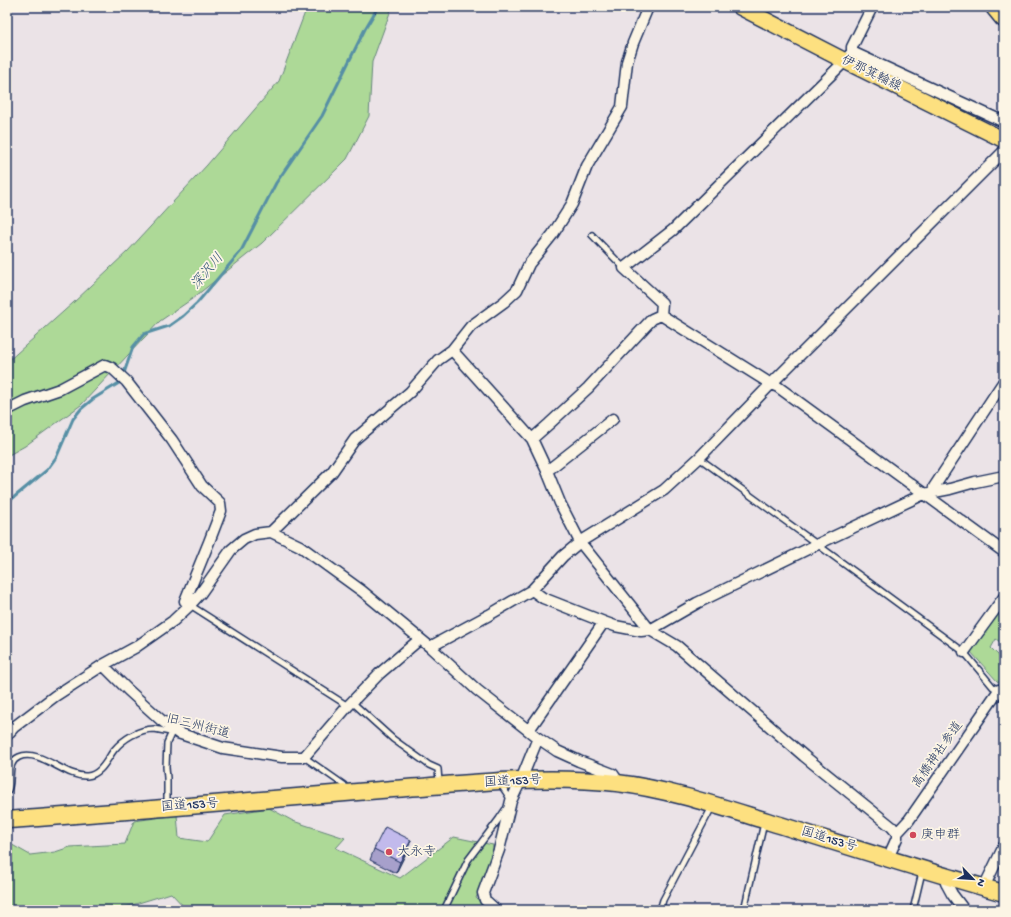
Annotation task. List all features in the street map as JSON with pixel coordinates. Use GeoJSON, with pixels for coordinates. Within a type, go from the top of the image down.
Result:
{"type":"FeatureCollection","features":[{"type":"Feature","properties":{"kind":"highway"},"geometry":{"type":"LineString","coordinates":[[995,7],[1004,18]]}},
{"type":"Feature","properties":{"kind":"highway","name":"国道153号"},"geometry":{"type":"LineString","coordinates":[[7,820],[62,817],[167,807],[521,780],[559,779],[619,783],[713,804],[923,870],[1004,893]]}},
{"type":"Feature","properties":{"kind":"main road","name":"伊那箕輪線"},"geometry":{"type":"LineString","coordinates":[[740,7],[848,57],[1004,140]]}},
{"type":"Feature","properties":{"kind":"street"},"geometry":{"type":"LineString","coordinates":[[271,532],[332,472],[355,439],[410,392],[438,360],[452,350],[471,326],[504,302],[517,290],[529,264],[553,234],[572,204],[587,166],[622,107],[627,62],[648,7]]}},
{"type":"Feature","properties":{"kind":"street"},"geometry":{"type":"LineString","coordinates":[[661,315],[662,303],[624,268],[674,230],[848,57],[872,7]]}},
{"type":"Feature","properties":{"kind":"street"},"geometry":{"type":"LineString","coordinates":[[848,57],[1004,122]]}},
{"type":"Feature","properties":{"kind":"street"},"geometry":{"type":"LineString","coordinates":[[430,647],[489,616],[532,590],[563,556],[580,542],[664,490],[699,458],[1004,151]]}},
{"type":"Feature","properties":{"kind":"street"},"geometry":{"type":"LineString","coordinates":[[532,439],[588,388],[652,319],[661,315]]}},
{"type":"Feature","properties":{"kind":"street"},"geometry":{"type":"LineString","coordinates":[[661,315],[778,387],[929,493],[1004,552]]}},
{"type":"Feature","properties":{"kind":"street"},"geometry":{"type":"LineString","coordinates":[[452,350],[532,439],[560,503],[580,542],[650,630],[677,646],[804,756],[892,827],[897,834],[897,838],[888,858]]}},
{"type":"Feature","properties":{"kind":"street"},"geometry":{"type":"LineString","coordinates":[[7,410],[25,401],[60,389],[105,365],[112,368],[126,381],[172,440],[202,486],[220,503],[221,511],[185,601],[190,605]]}},
{"type":"Feature","properties":{"kind":"street"},"geometry":{"type":"LineString","coordinates":[[929,493],[1004,381]]}},
{"type":"Feature","properties":{"kind":"street"},"geometry":{"type":"LineString","coordinates":[[547,471],[613,419]]}},
{"type":"Feature","properties":{"kind":"street"},"geometry":{"type":"LineString","coordinates":[[532,590],[543,598],[615,626],[641,631],[650,630],[697,603],[818,544],[929,493],[1004,476]]}},
{"type":"Feature","properties":{"kind":"street"},"geometry":{"type":"LineString","coordinates":[[7,735],[14,727],[55,696],[103,665],[136,647],[173,621],[200,594],[231,550],[244,539],[255,534],[271,532],[300,546],[362,591],[430,647],[478,690],[538,738],[557,751],[613,774],[619,783]]}},
{"type":"Feature","properties":{"kind":"street"},"geometry":{"type":"LineString","coordinates":[[964,652],[1004,597]]}},
{"type":"Feature","properties":{"kind":"street"},"geometry":{"type":"LineString","coordinates":[[529,730],[604,622]]}},
{"type":"Feature","properties":{"kind":"street"},"geometry":{"type":"LineString","coordinates":[[304,757],[350,704],[380,674],[420,639]]}},
{"type":"Feature","properties":{"kind":"street"},"geometry":{"type":"LineString","coordinates":[[103,665],[175,733]]}},
{"type":"Feature","properties":{"kind":"street","name":"高橋神社参道"},"geometry":{"type":"LineString","coordinates":[[897,834],[909,820],[1002,691]]}},
{"type":"Feature","properties":{"kind":"street","name":"旧三州街道"},"geometry":{"type":"LineString","coordinates":[[175,733],[223,748],[282,757],[304,757]]}},
{"type":"Feature","properties":{"kind":"street"},"geometry":{"type":"LineString","coordinates":[[496,910],[485,900],[484,893],[499,850],[511,801],[538,738]]}},
{"type":"Feature","properties":{"kind":"street"},"geometry":{"type":"LineString","coordinates":[[984,888],[1004,846]]}},
{"type":"Feature","properties":{"kind":"street"},"geometry":{"type":"LineString","coordinates":[[945,876],[946,883],[952,894],[964,910]]}},
{"type":"Feature","properties":{"kind":"lane"},"geometry":{"type":"LineString","coordinates":[[592,235],[624,268]]}},
{"type":"Feature","properties":{"kind":"lane"},"geometry":{"type":"LineString","coordinates":[[699,458],[964,652],[994,687],[1002,691]]}},
{"type":"Feature","properties":{"kind":"lane"},"geometry":{"type":"LineString","coordinates":[[190,605],[350,704],[393,739],[429,765],[438,769],[440,786]]}},
{"type":"Feature","properties":{"kind":"lane","name":"旧三州街道"},"geometry":{"type":"LineString","coordinates":[[7,792],[10,787],[13,761],[20,756],[31,755],[42,758],[79,776],[89,776],[97,773],[115,749],[128,738],[142,731],[153,729],[175,733]]}},
{"type":"Feature","properties":{"kind":"lane"},"geometry":{"type":"LineString","coordinates":[[167,807],[167,743],[175,733]]}},
{"type":"Feature","properties":{"kind":"lane"},"geometry":{"type":"LineString","coordinates":[[304,757],[344,785],[346,793]]}},
{"type":"Feature","properties":{"kind":"lane"},"geometry":{"type":"LineString","coordinates":[[444,910],[468,860],[511,801],[500,782]]}},
{"type":"Feature","properties":{"kind":"lane"},"geometry":{"type":"LineString","coordinates":[[660,910],[662,900],[713,804]]}},
{"type":"Feature","properties":{"kind":"lane"},"geometry":{"type":"LineString","coordinates":[[744,910],[765,820]]}},
{"type":"Feature","properties":{"kind":"lane"},"geometry":{"type":"LineString","coordinates":[[913,910],[923,870]]}},
{"type":"Feature","properties":{"kind":"green space"},"geometry":{"type":"Polygon","coordinates":[[[307,7],[392,7],[372,62],[369,116],[347,159],[262,243],[192,299],[160,321],[81,405],[25,446],[7,456],[7,362],[128,251],[207,165],[279,81],[307,7]]]}},
{"type":"Feature","properties":{"kind":"green space"},"geometry":{"type":"Polygon","coordinates":[[[1004,609],[1004,645],[996,639],[991,648],[1004,661],[1004,685],[997,681],[970,651],[1004,609]]]}},
{"type":"Feature","properties":{"kind":"green space"},"geometry":{"type":"Polygon","coordinates":[[[269,808],[293,821],[345,838],[336,848],[400,878],[454,837],[493,845],[492,862],[476,898],[489,910],[187,910],[171,893],[116,910],[7,910],[7,842],[30,855],[55,852],[70,847],[125,844],[134,821],[177,815],[179,838],[207,842],[225,815],[269,808]]]}},
{"type":"Feature","properties":{"kind":"building"},"geometry":{"type":"Polygon","coordinates":[[[385,827],[411,840],[400,862],[374,849],[385,827]]]}},
{"type":"Feature","properties":{"kind":"waterway","name":"深沢川"},"geometry":{"type":"LineString","coordinates":[[7,503],[47,470],[57,456],[73,419],[81,409],[93,399],[119,383],[133,347],[144,334],[169,326],[183,316],[197,303],[241,251],[276,183],[322,116],[365,29],[378,7]]}},
{"type":"Feature","properties":{"kind":"place","name":"庚申群"},"geometry":{"type":"Point","coordinates":[913,835]}},
{"type":"Feature","properties":{"kind":"place","name":"大永寺"},"geometry":{"type":"Point","coordinates":[389,852]}}]}
